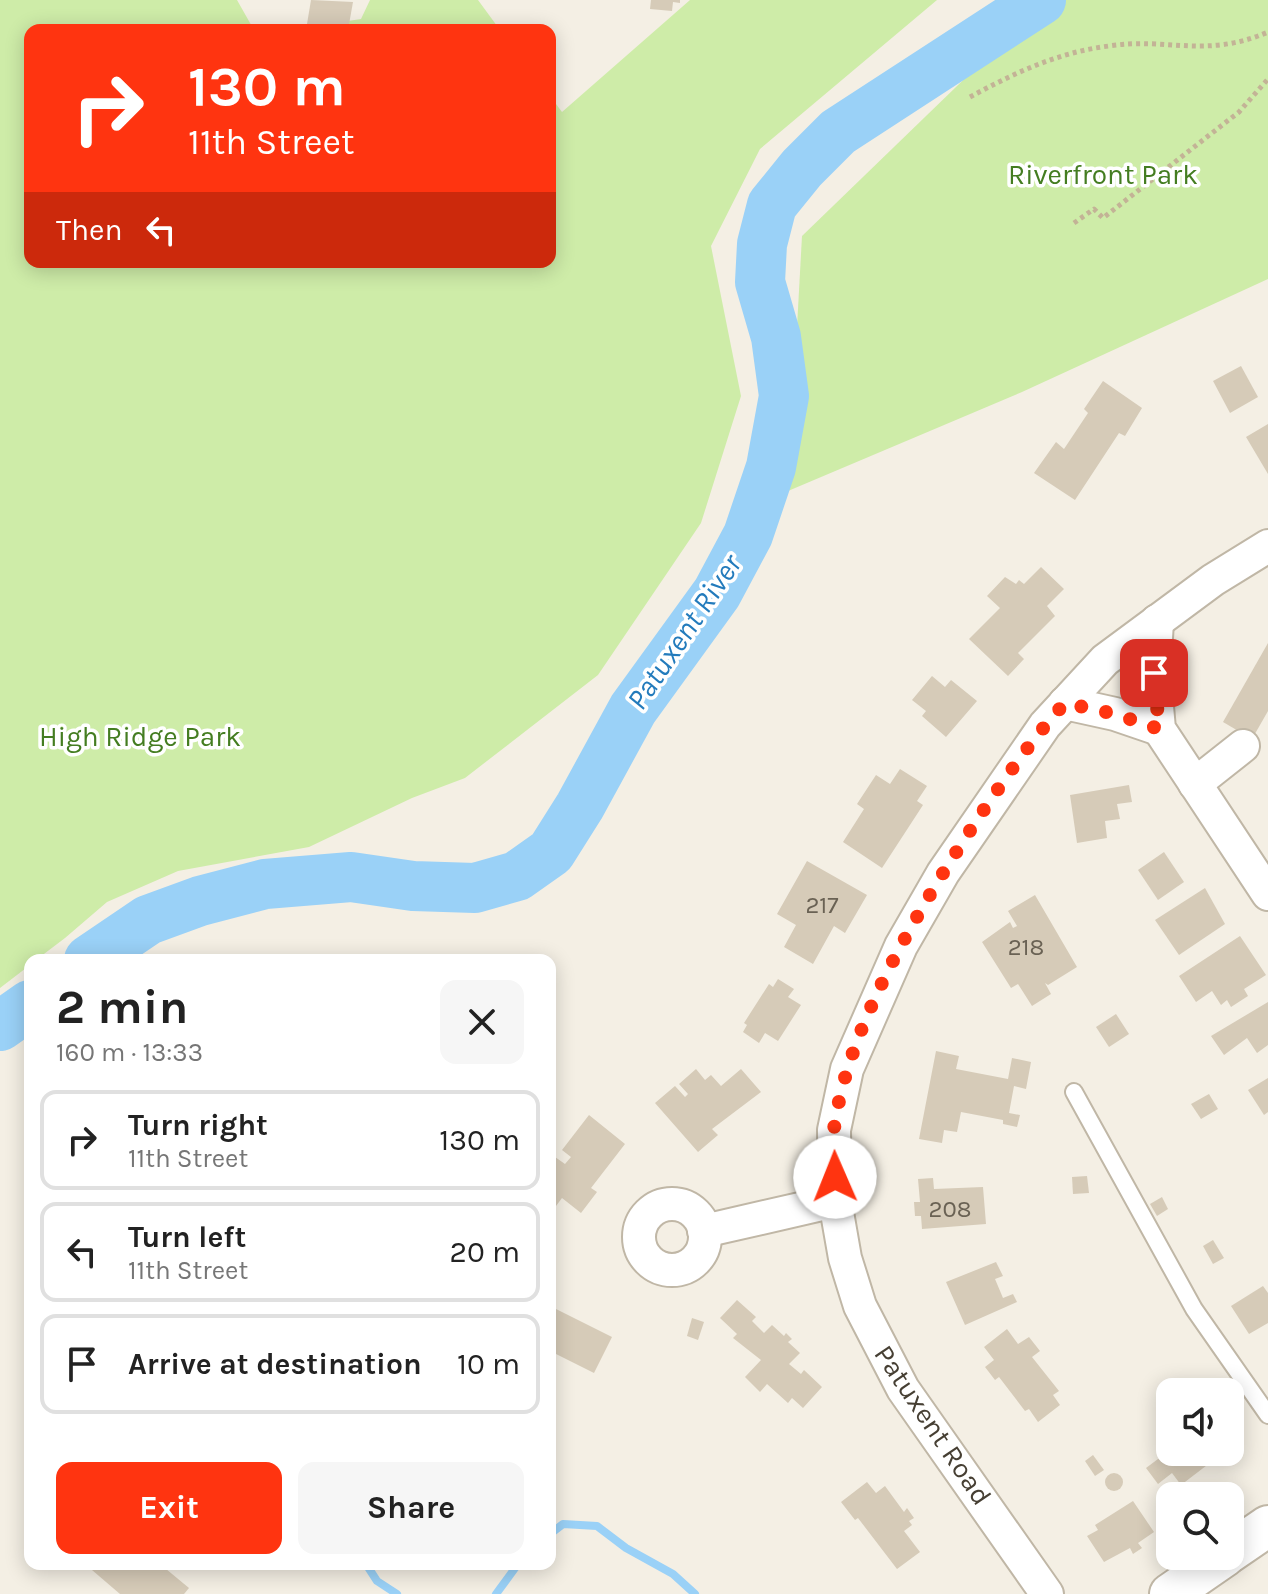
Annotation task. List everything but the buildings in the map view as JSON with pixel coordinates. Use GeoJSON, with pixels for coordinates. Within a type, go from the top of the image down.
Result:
{"type":"FeatureCollection","features":[{"type":"Feature","properties":{"kind":"street","name":"Patuxent Road"},"geometry":{"type":"LineString","coordinates":[[1047,1594],[927,1425],[880,1349],[860,1306],[845,1258],[835,1201],[834,1130],[847,1069],[901,946],[943,873],[1045,725],[1105,660],[1213,580],[1268,546]]}},
{"type":"Feature","properties":{"kind":"street"},"geometry":{"type":"LineString","coordinates":[[1157,621],[1154,673],[1159,729],[1268,894]]}},
{"type":"Feature","properties":{"kind":"street"},"geometry":{"type":"LineString","coordinates":[[1065,703],[1115,714],[1159,729]]}},
{"type":"Feature","properties":{"kind":"street"},"geometry":{"type":"LineString","coordinates":[[1195,784],[1243,746]]}},
{"type":"Feature","properties":{"kind":"street"},"geometry":{"type":"LineString","coordinates":[[704,1231],[835,1201]]}},
{"type":"Feature","properties":{"kind":"street"},"geometry":{"type":"LineString","coordinates":[[1244,1542],[1268,1526]]}},
{"type":"Feature","properties":{"kind":"street"},"geometry":{"type":"LineString","coordinates":[[1170,1594],[1205,1570]]}},
{"type":"Feature","properties":{"kind":"lane"},"geometry":{"type":"LineString","coordinates":[[1074,1092],[1194,1309],[1268,1415]]}},
{"type":"Feature","properties":{"kind":"path"},"geometry":{"type":"LineString","coordinates":[[970,97],[1042,62],[1084,51],[1112,45],[1211,48],[1247,41],[1268,32]]}},
{"type":"Feature","properties":{"kind":"path"},"geometry":{"type":"LineString","coordinates":[[1074,223],[1094,209],[1103,218],[1239,112],[1268,79]]}},
{"type":"Feature","properties":{"kind":"green space","name":"High Ridge Park"},"geometry":{"type":"Polygon","coordinates":[[[0,0],[237,0],[251,24],[24,24],[24,268],[556,268],[556,104],[562,112],[690,0],[937,0],[760,149],[711,246],[741,396],[701,523],[598,675],[465,778],[412,798],[309,847],[178,871],[107,902],[44,954],[24,954],[24,970],[0,988],[0,0]]]}},
{"type":"Feature","properties":{"kind":"green space"},"geometry":{"type":"Polygon","coordinates":[[[370,0],[478,0],[496,24],[328,24],[361,19],[370,0]]]}},
{"type":"Feature","properties":{"kind":"green space","name":"Riverfront Park"},"geometry":{"type":"Polygon","coordinates":[[[1046,0],[1268,0],[1268,279],[1022,392],[788,491],[802,236],[1046,0]]]}},
{"type":"Feature","properties":{"kind":"waterway","name":"Patuxent River"},"geometry":{"type":"LineString","coordinates":[[98,954],[148,920],[200,901],[265,884],[351,877],[413,886],[475,888],[517,876],[551,852],[633,709],[717,593],[748,535],[771,467],[784,396],[776,337],[760,282],[762,244],[772,205],[802,168],[838,132],[1041,0]]}},
{"type":"Feature","properties":{"kind":"waterway","name":"Patuxent River"},"geometry":{"type":"LineString","coordinates":[[0,1026],[24,1009]]}},
{"type":"Feature","properties":{"kind":"waterway"},"geometry":{"type":"LineString","coordinates":[[556,1529],[563,1524],[597,1526],[626,1548],[673,1574],[695,1594]]}},
{"type":"Feature","properties":{"kind":"waterway"},"geometry":{"type":"LineString","coordinates":[[370,1570],[377,1581],[397,1594]]}},
{"type":"Feature","properties":{"kind":"waterway"},"geometry":{"type":"LineString","coordinates":[[496,1594],[514,1570]]}},
{"type":"Feature","properties":{"kind":"route"},"geometry":{"type":"LineString","coordinates":[[835,1177],[834,1130],[847,1069],[901,946],[943,873],[996,793],[1045,725],[1065,703],[1115,714],[1159,729],[1154,673]]}}]}
